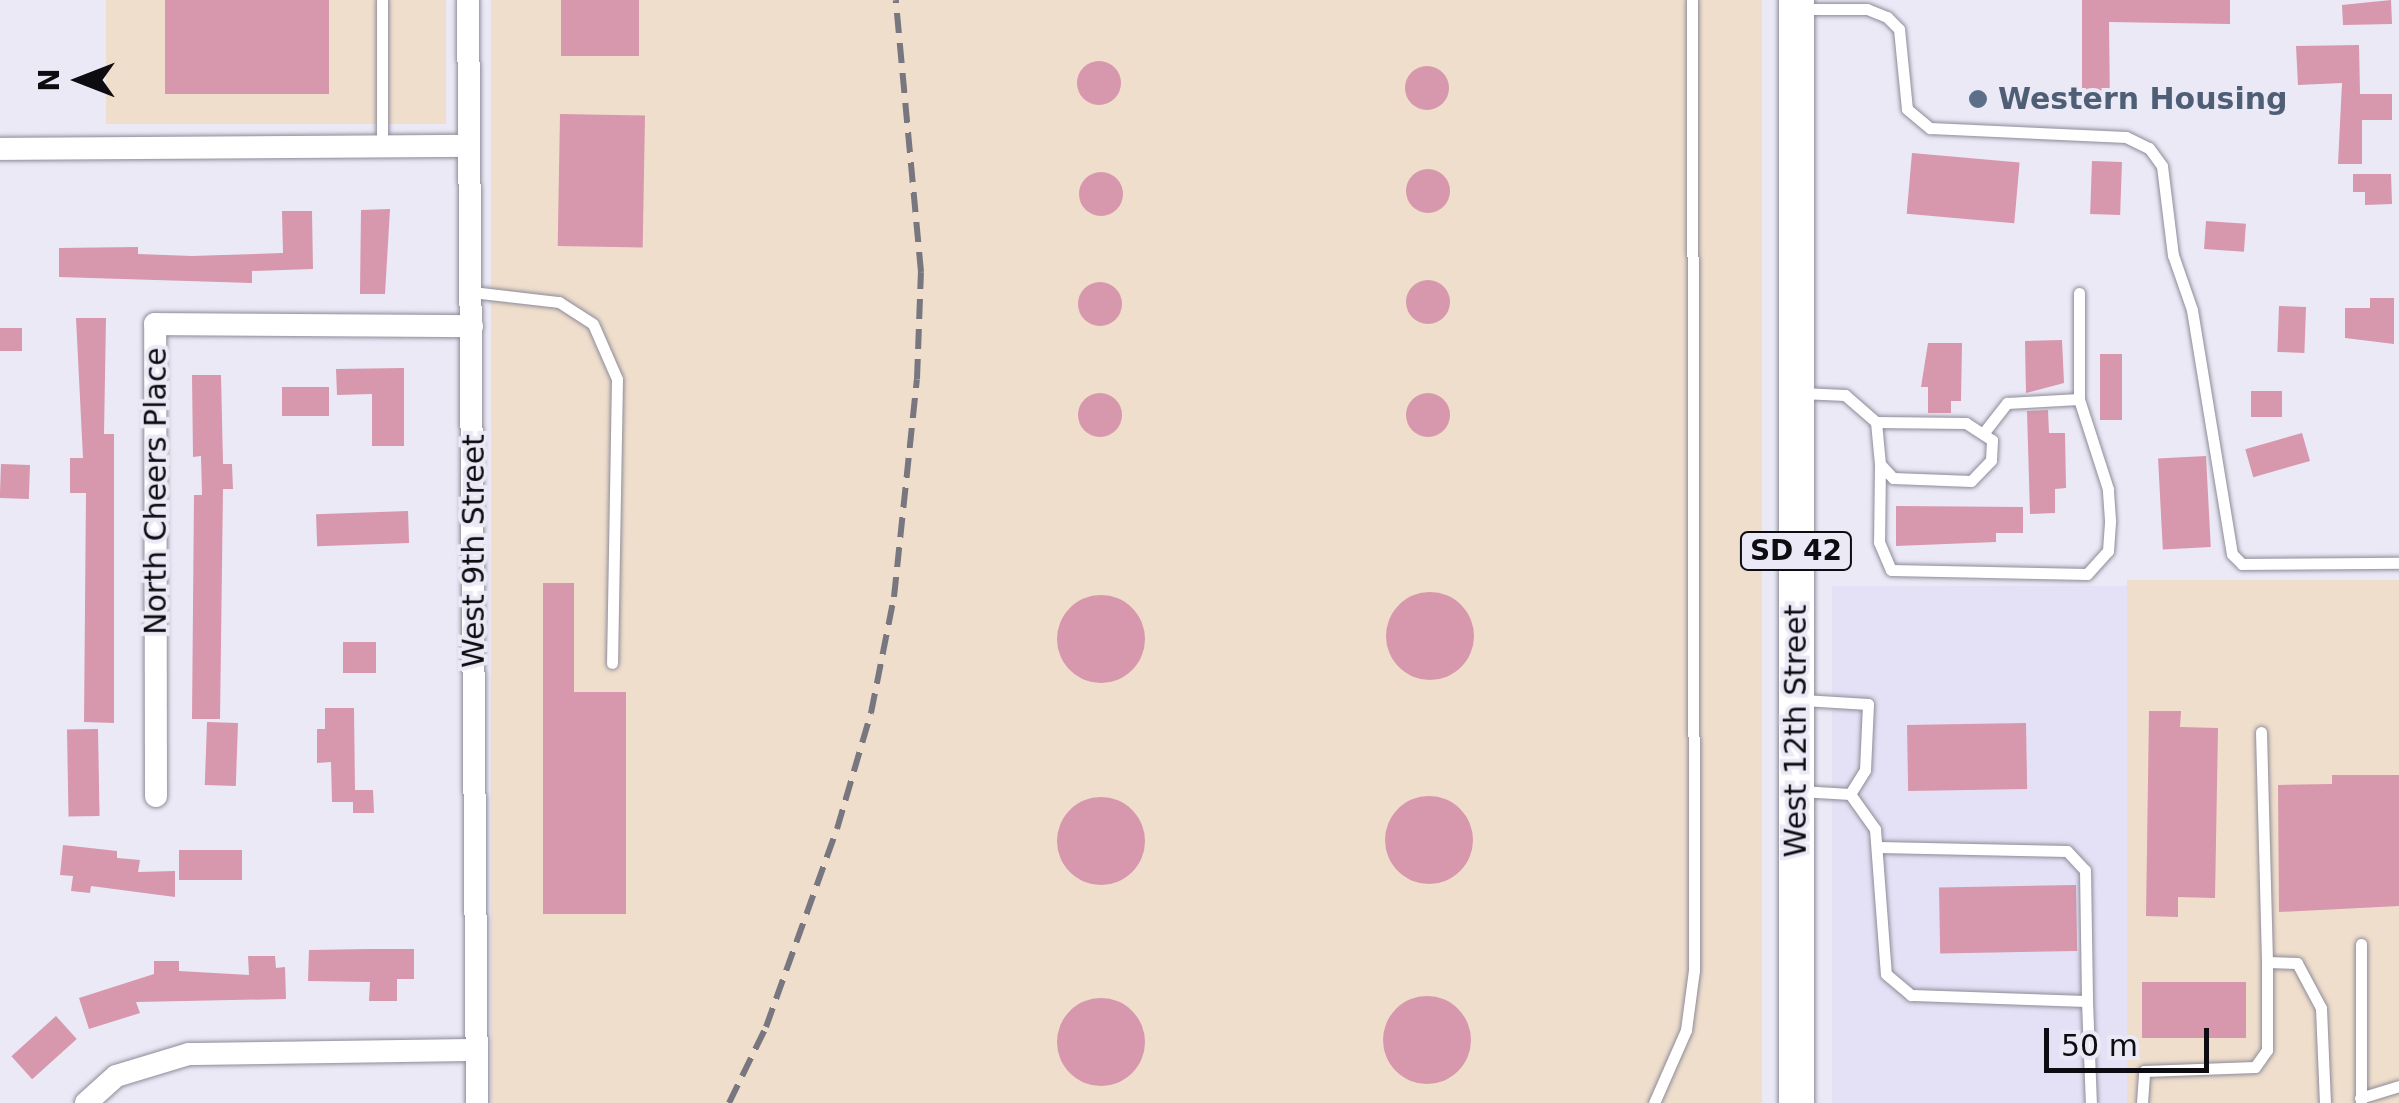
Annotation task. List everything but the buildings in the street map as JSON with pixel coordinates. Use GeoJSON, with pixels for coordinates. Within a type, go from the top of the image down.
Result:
{"type":"FeatureCollection","features":[{"type":"Feature","properties":{"kind":"main road","name":"West 12th Street"},"geometry":{"type":"LineString","coordinates":[[1796,5],[1796,1103]]}},
{"type":"Feature","properties":{"kind":"street","name":"West 9th Street"},"geometry":{"type":"LineString","coordinates":[[468,0],[477,1103]]}},
{"type":"Feature","properties":{"kind":"street"},"geometry":{"type":"LineString","coordinates":[[0,149],[469,146]]}},
{"type":"Feature","properties":{"kind":"street","name":"North Cheers Place"},"geometry":{"type":"LineString","coordinates":[[156,796],[155,324],[472,326]]}},
{"type":"Feature","properties":{"kind":"street"},"geometry":{"type":"LineString","coordinates":[[86,1103],[116,1076],[190,1054],[477,1050]]}},
{"type":"Feature","properties":{"kind":"lane"},"geometry":{"type":"LineString","coordinates":[[382,0],[382,147]]}},
{"type":"Feature","properties":{"kind":"lane"},"geometry":{"type":"LineString","coordinates":[[1654,1103],[1690,1019],[1694,970],[1692,0]]}},
{"type":"Feature","properties":{"kind":"lane"},"geometry":{"type":"LineString","coordinates":[[1796,5],[1867,9],[1888,17],[1899,29],[1907,110],[1930,128],[2126,137],[2149,148],[2162,166],[2173,256],[2192,310],[2232,554],[2242,564],[2399,563]]}},
{"type":"Feature","properties":{"kind":"lane"},"geometry":{"type":"LineString","coordinates":[[472,292],[559,302],[593,324],[617,379],[612,663]]}},
{"type":"Feature","properties":{"kind":"lane"},"geometry":{"type":"LineString","coordinates":[[1876,422],[1879,542],[1891,570],[2087,574],[2108,551],[2110,520],[2108,489],[2079,400],[2078,293]]}},
{"type":"Feature","properties":{"kind":"lane"},"geometry":{"type":"LineString","coordinates":[[1796,393],[1845,396],[1876,422],[1966,424],[1985,431]]}},
{"type":"Feature","properties":{"kind":"lane"},"geometry":{"type":"LineString","coordinates":[[1880,464],[1893,478],[1915,483],[1970,481],[1991,460],[1985,431],[2007,402],[2079,400]]}},
{"type":"Feature","properties":{"kind":"lane"},"geometry":{"type":"LineString","coordinates":[[1796,700],[1868,704],[1866,770],[1850,794]]}},
{"type":"Feature","properties":{"kind":"lane"},"geometry":{"type":"LineString","coordinates":[[2142,1103],[2144,1071],[2254,1066],[2267,1050],[2261,732]]}},
{"type":"Feature","properties":{"kind":"lane"},"geometry":{"type":"LineString","coordinates":[[1796,790],[1850,794]]}},
{"type":"Feature","properties":{"kind":"lane"},"geometry":{"type":"LineString","coordinates":[[1850,794],[1875,829],[1886,974],[1911,995],[2088,1001]]}},
{"type":"Feature","properties":{"kind":"lane"},"geometry":{"type":"LineString","coordinates":[[1878,846],[2067,852],[2085,870],[2092,1103]]}},
{"type":"Feature","properties":{"kind":"lane"},"geometry":{"type":"LineString","coordinates":[[2361,944],[2360,1101],[2399,1086]]}},
{"type":"Feature","properties":{"kind":"lane"},"geometry":{"type":"LineString","coordinates":[[2267,962],[2297,963],[2322,1008],[2325,1103]]}},
{"type":"Feature","properties":{"kind":"shaded area"},"geometry":{"type":"Polygon","coordinates":[[[106,0],[446,0],[446,124],[106,124],[106,0]]]}},
{"type":"Feature","properties":{"kind":"shaded area"},"geometry":{"type":"Polygon","coordinates":[[[491,0],[1762,0],[1762,1103],[491,1103],[491,0]]]}},
{"type":"Feature","properties":{"kind":"shaded area"},"geometry":{"type":"Polygon","coordinates":[[[2127,580],[2399,580],[2399,1103],[2127,1103],[2127,580]]]}},
{"type":"Feature","properties":{"kind":"shaded area"},"geometry":{"type":"Polygon","coordinates":[[[1832,586],[2127,586],[2127,1103],[1832,1103],[1832,586]]]}},
{"type":"Feature","properties":{"kind":"railway"},"geometry":{"type":"LineString","coordinates":[[729,1103],[766,1027],[837,829],[871,713],[894,597],[917,379],[921,272],[896,0]]}},
{"type":"Feature","properties":{"kind":"place","name":"Western Housing"},"geometry":{"type":"Point","coordinates":[1978,99]}}]}
